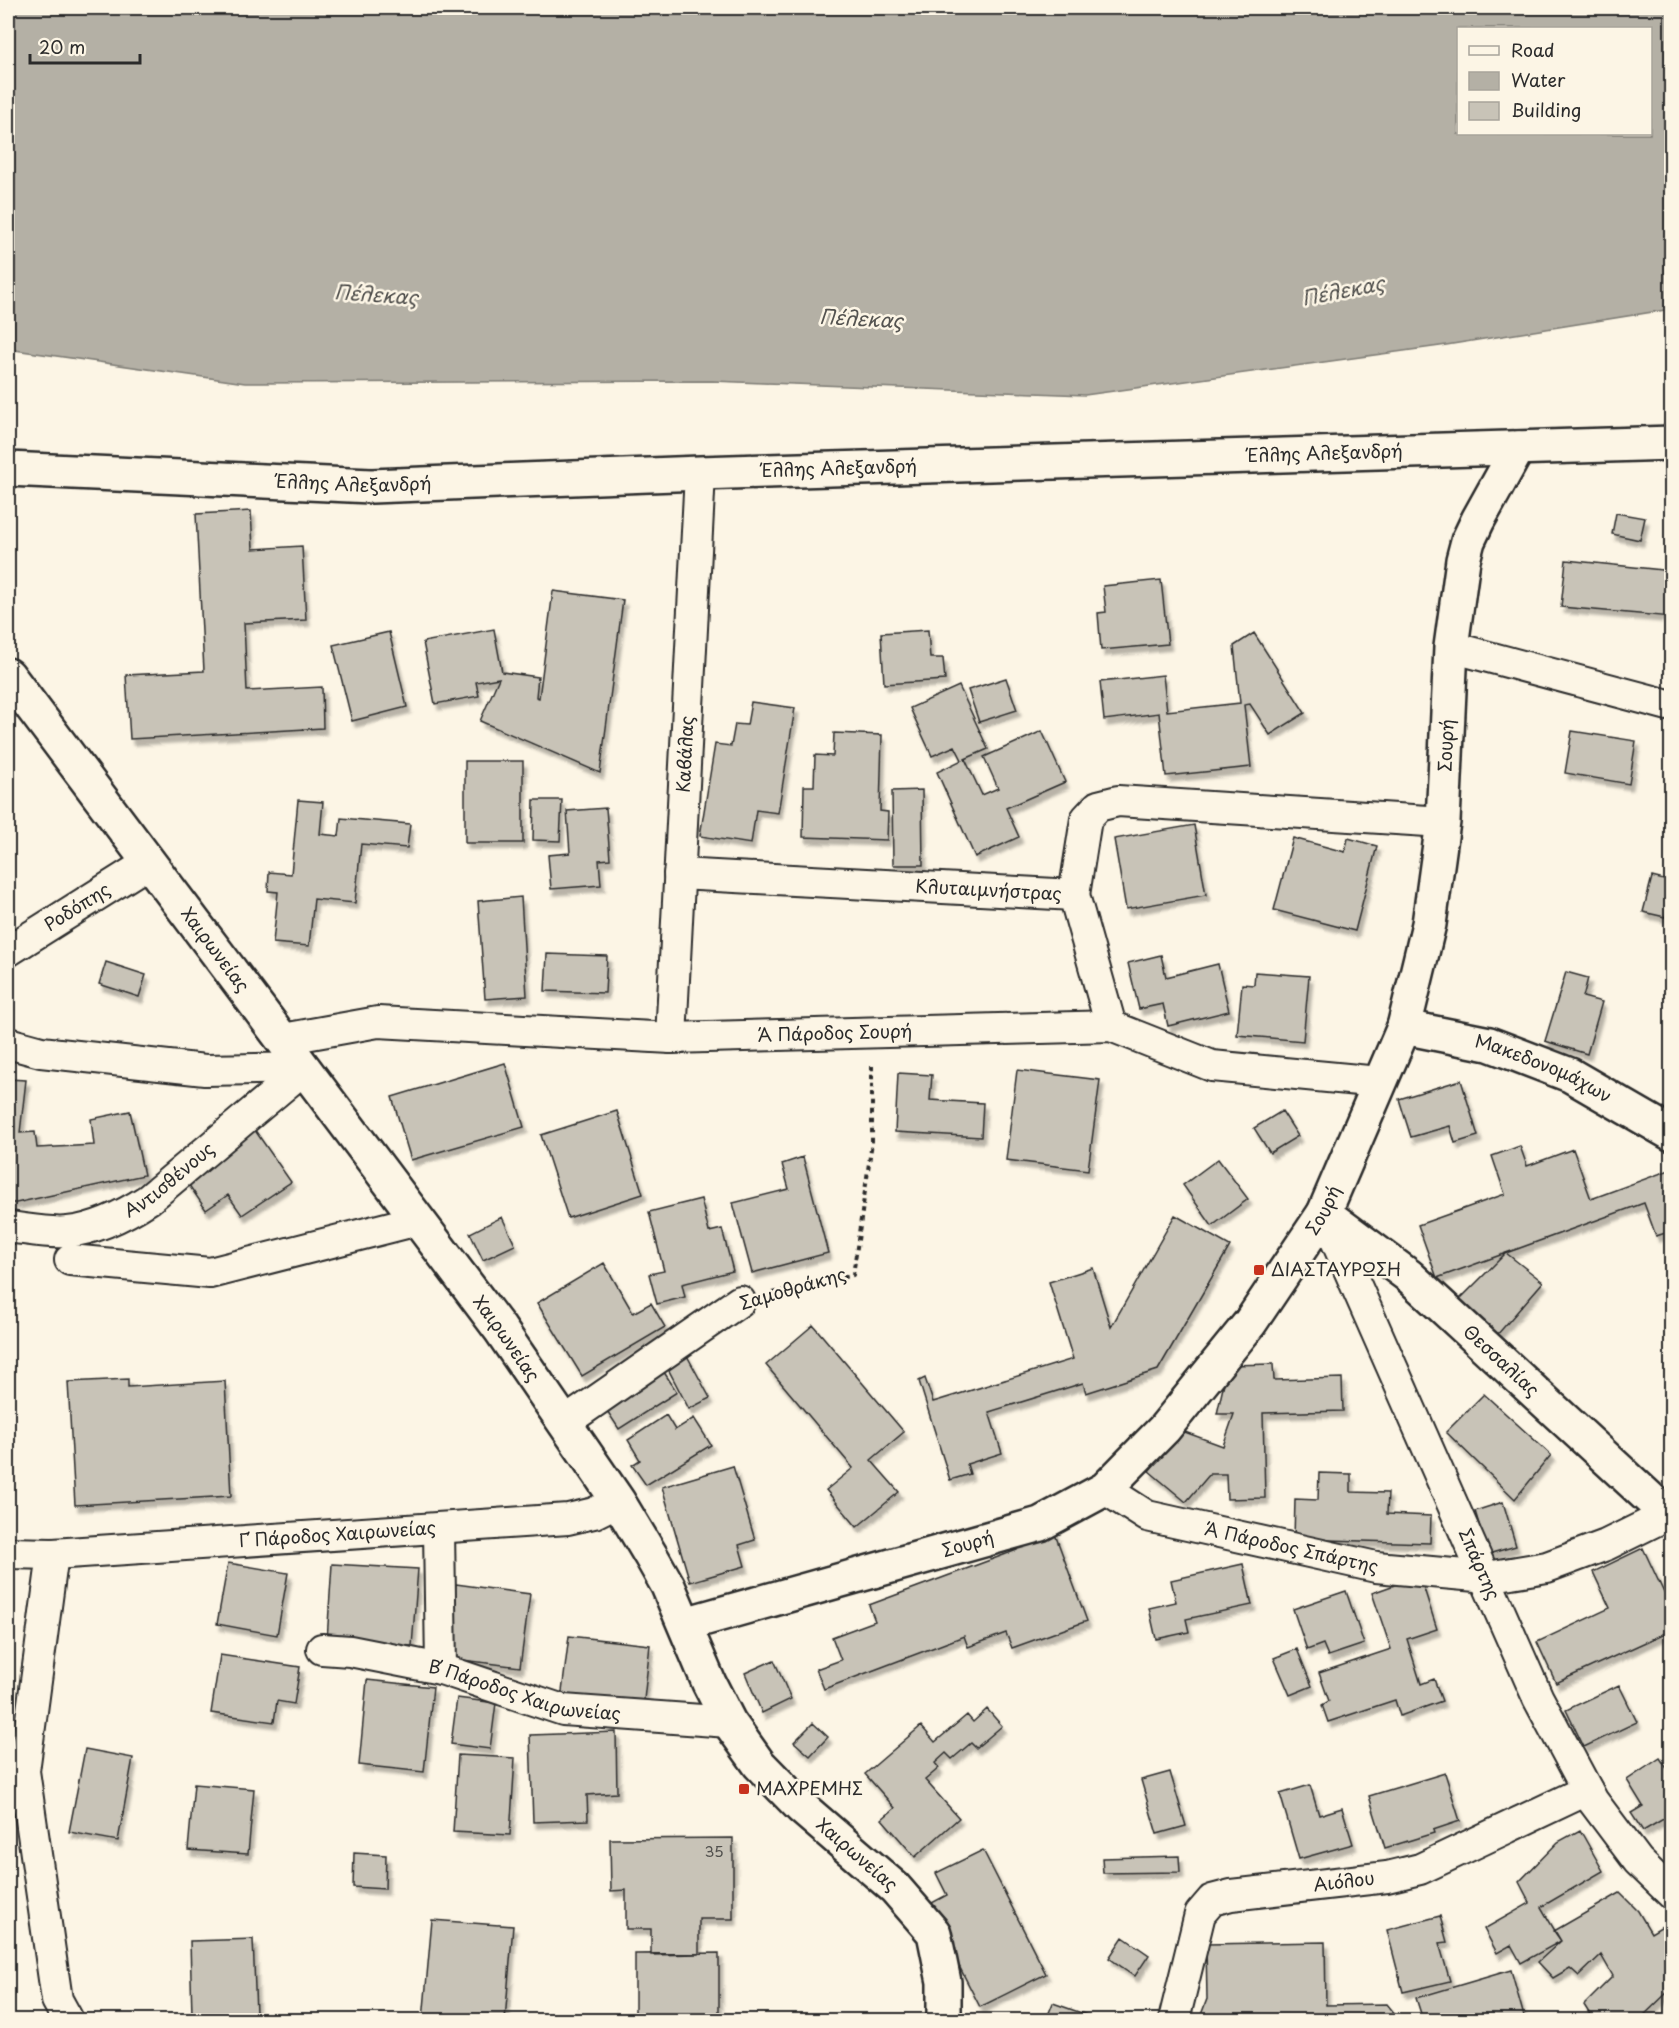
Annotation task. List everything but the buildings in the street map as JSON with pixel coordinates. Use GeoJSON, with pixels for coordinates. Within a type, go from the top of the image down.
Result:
{"type":"FeatureCollection","features":[{"type":"Feature","properties":{"kind":"street","name":"Έλλης Αλεξανδρή"},"geometry":{"type":"LineString","coordinates":[[8,469],[371,486],[700,473],[1671,443]]}},
{"type":"Feature","properties":{"kind":"street","name":"Σουρή"},"geometry":{"type":"LineString","coordinates":[[685,1624],[1040,1524],[1105,1489],[1164,1429],[1250,1323],[1324,1213],[1404,1027],[1429,924],[1443,822],[1451,648],[1463,560],[1468,541],[1518,448]]}},
{"type":"Feature","properties":{"kind":"street","name":"Καβάλας"},"geometry":{"type":"LineString","coordinates":[[671,1038],[700,473]]}},
{"type":"Feature","properties":{"kind":"street"},"geometry":{"type":"LineString","coordinates":[[1451,648],[1671,706]]}},
{"type":"Feature","properties":{"kind":"street","name":"Χαιρωνείας"},"geometry":{"type":"LineString","coordinates":[[8,675],[500,1329],[618,1501],[657,1566],[685,1624],[709,1683],[729,1722],[769,1775],[801,1807],[895,1888],[934,1933],[944,1982],[944,2020]]}},
{"type":"Feature","properties":{"kind":"street","name":"Κλυταιμνήστρας"},"geometry":{"type":"LineString","coordinates":[[679,874],[1074,895],[1086,819],[1098,806],[1118,801],[1443,822]]}},
{"type":"Feature","properties":{"kind":"street","name":"Ροδόπης"},"geometry":{"type":"LineString","coordinates":[[8,951],[148,863]]}},
{"type":"Feature","properties":{"kind":"street"},"geometry":{"type":"LineString","coordinates":[[1074,895],[1111,1026]]}},
{"type":"Feature","properties":{"kind":"street","name":"Α΄ Πάροδος Σουρή"},"geometry":{"type":"LineString","coordinates":[[283,1039],[378,1022],[671,1038],[1111,1026],[1212,1066],[1379,1082]]}},
{"type":"Feature","properties":{"kind":"street","name":"Μακεδονομάχων"},"geometry":{"type":"LineString","coordinates":[[1404,1027],[1489,1044],[1570,1075],[1671,1134]]}},
{"type":"Feature","properties":{"kind":"street"},"geometry":{"type":"LineString","coordinates":[[8,1043],[41,1052],[205,1070],[305,1068]]}},
{"type":"Feature","properties":{"kind":"street","name":"Αντισθένους"},"geometry":{"type":"LineString","coordinates":[[8,1227],[66,1232],[82,1229],[129,1212],[149,1199],[305,1068]]}},
{"type":"Feature","properties":{"kind":"street","name":"Θεσσαλίας"},"geometry":{"type":"LineString","coordinates":[[1324,1213],[1409,1276],[1669,1517]]}},
{"type":"Feature","properties":{"kind":"street","name":"Σπάρτης"},"geometry":{"type":"LineString","coordinates":[[1324,1213],[1487,1577],[1538,1698],[1593,1801],[1638,1861],[1671,1893]]}},
{"type":"Feature","properties":{"kind":"street"},"geometry":{"type":"LineString","coordinates":[[70,1260],[210,1274],[418,1220]]}},
{"type":"Feature","properties":{"kind":"street","name":"Σαμοθράκης"},"geometry":{"type":"LineString","coordinates":[[564,1423],[740,1301]]}},
{"type":"Feature","properties":{"kind":"street","name":"Α΄ Πάροδος Σπάρτης"},"geometry":{"type":"LineString","coordinates":[[1105,1489],[1147,1516],[1376,1567],[1487,1577],[1546,1567],[1606,1545],[1669,1517]]}},
{"type":"Feature","properties":{"kind":"street","name":"Γ΄ Πάροδος Χαιρωνείας"},"geometry":{"type":"LineString","coordinates":[[8,1553],[53,1554],[568,1520],[594,1513],[618,1501]]}},
{"type":"Feature","properties":{"kind":"street"},"geometry":{"type":"LineString","coordinates":[[439,1529],[441,1669]]}},
{"type":"Feature","properties":{"kind":"street"},"geometry":{"type":"LineString","coordinates":[[53,1554],[24,1771],[57,2000],[69,2020]]}},
{"type":"Feature","properties":{"kind":"street","name":"Β΄ Πάροδος Χαιρωνείας"},"geometry":{"type":"LineString","coordinates":[[322,1649],[350,1651],[441,1669],[563,1710],[729,1722]]}},
{"type":"Feature","properties":{"kind":"street","name":"Αιόλου"},"geometry":{"type":"LineString","coordinates":[[1174,2020],[1200,1914],[1212,1900],[1231,1895],[1388,1877],[1419,1869],[1587,1790]]}},
{"type":"Feature","properties":{"kind":"path","name":"Σαμοθράκης"},"geometry":{"type":"LineString","coordinates":[[740,1301],[853,1275],[872,1142],[871,1032]]}},
{"type":"Feature","properties":{"kind":"water","name":"Πέλεκας"},"geometry":{"type":"Polygon","coordinates":[[[8,8],[1671,8],[1671,309],[1440,346],[1085,395],[712,381],[245,383],[8,349],[8,8]]]}},
{"type":"Feature","properties":{"kind":"place","name":"ΔΙΑΣΤΑΥΡΩΣΗ"},"geometry":{"type":"Point","coordinates":[1259,1270]}},
{"type":"Feature","properties":{"kind":"place","name":"ΜΑΧΡΕΜΗΣ"},"geometry":{"type":"Point","coordinates":[744,1789]}}]}
